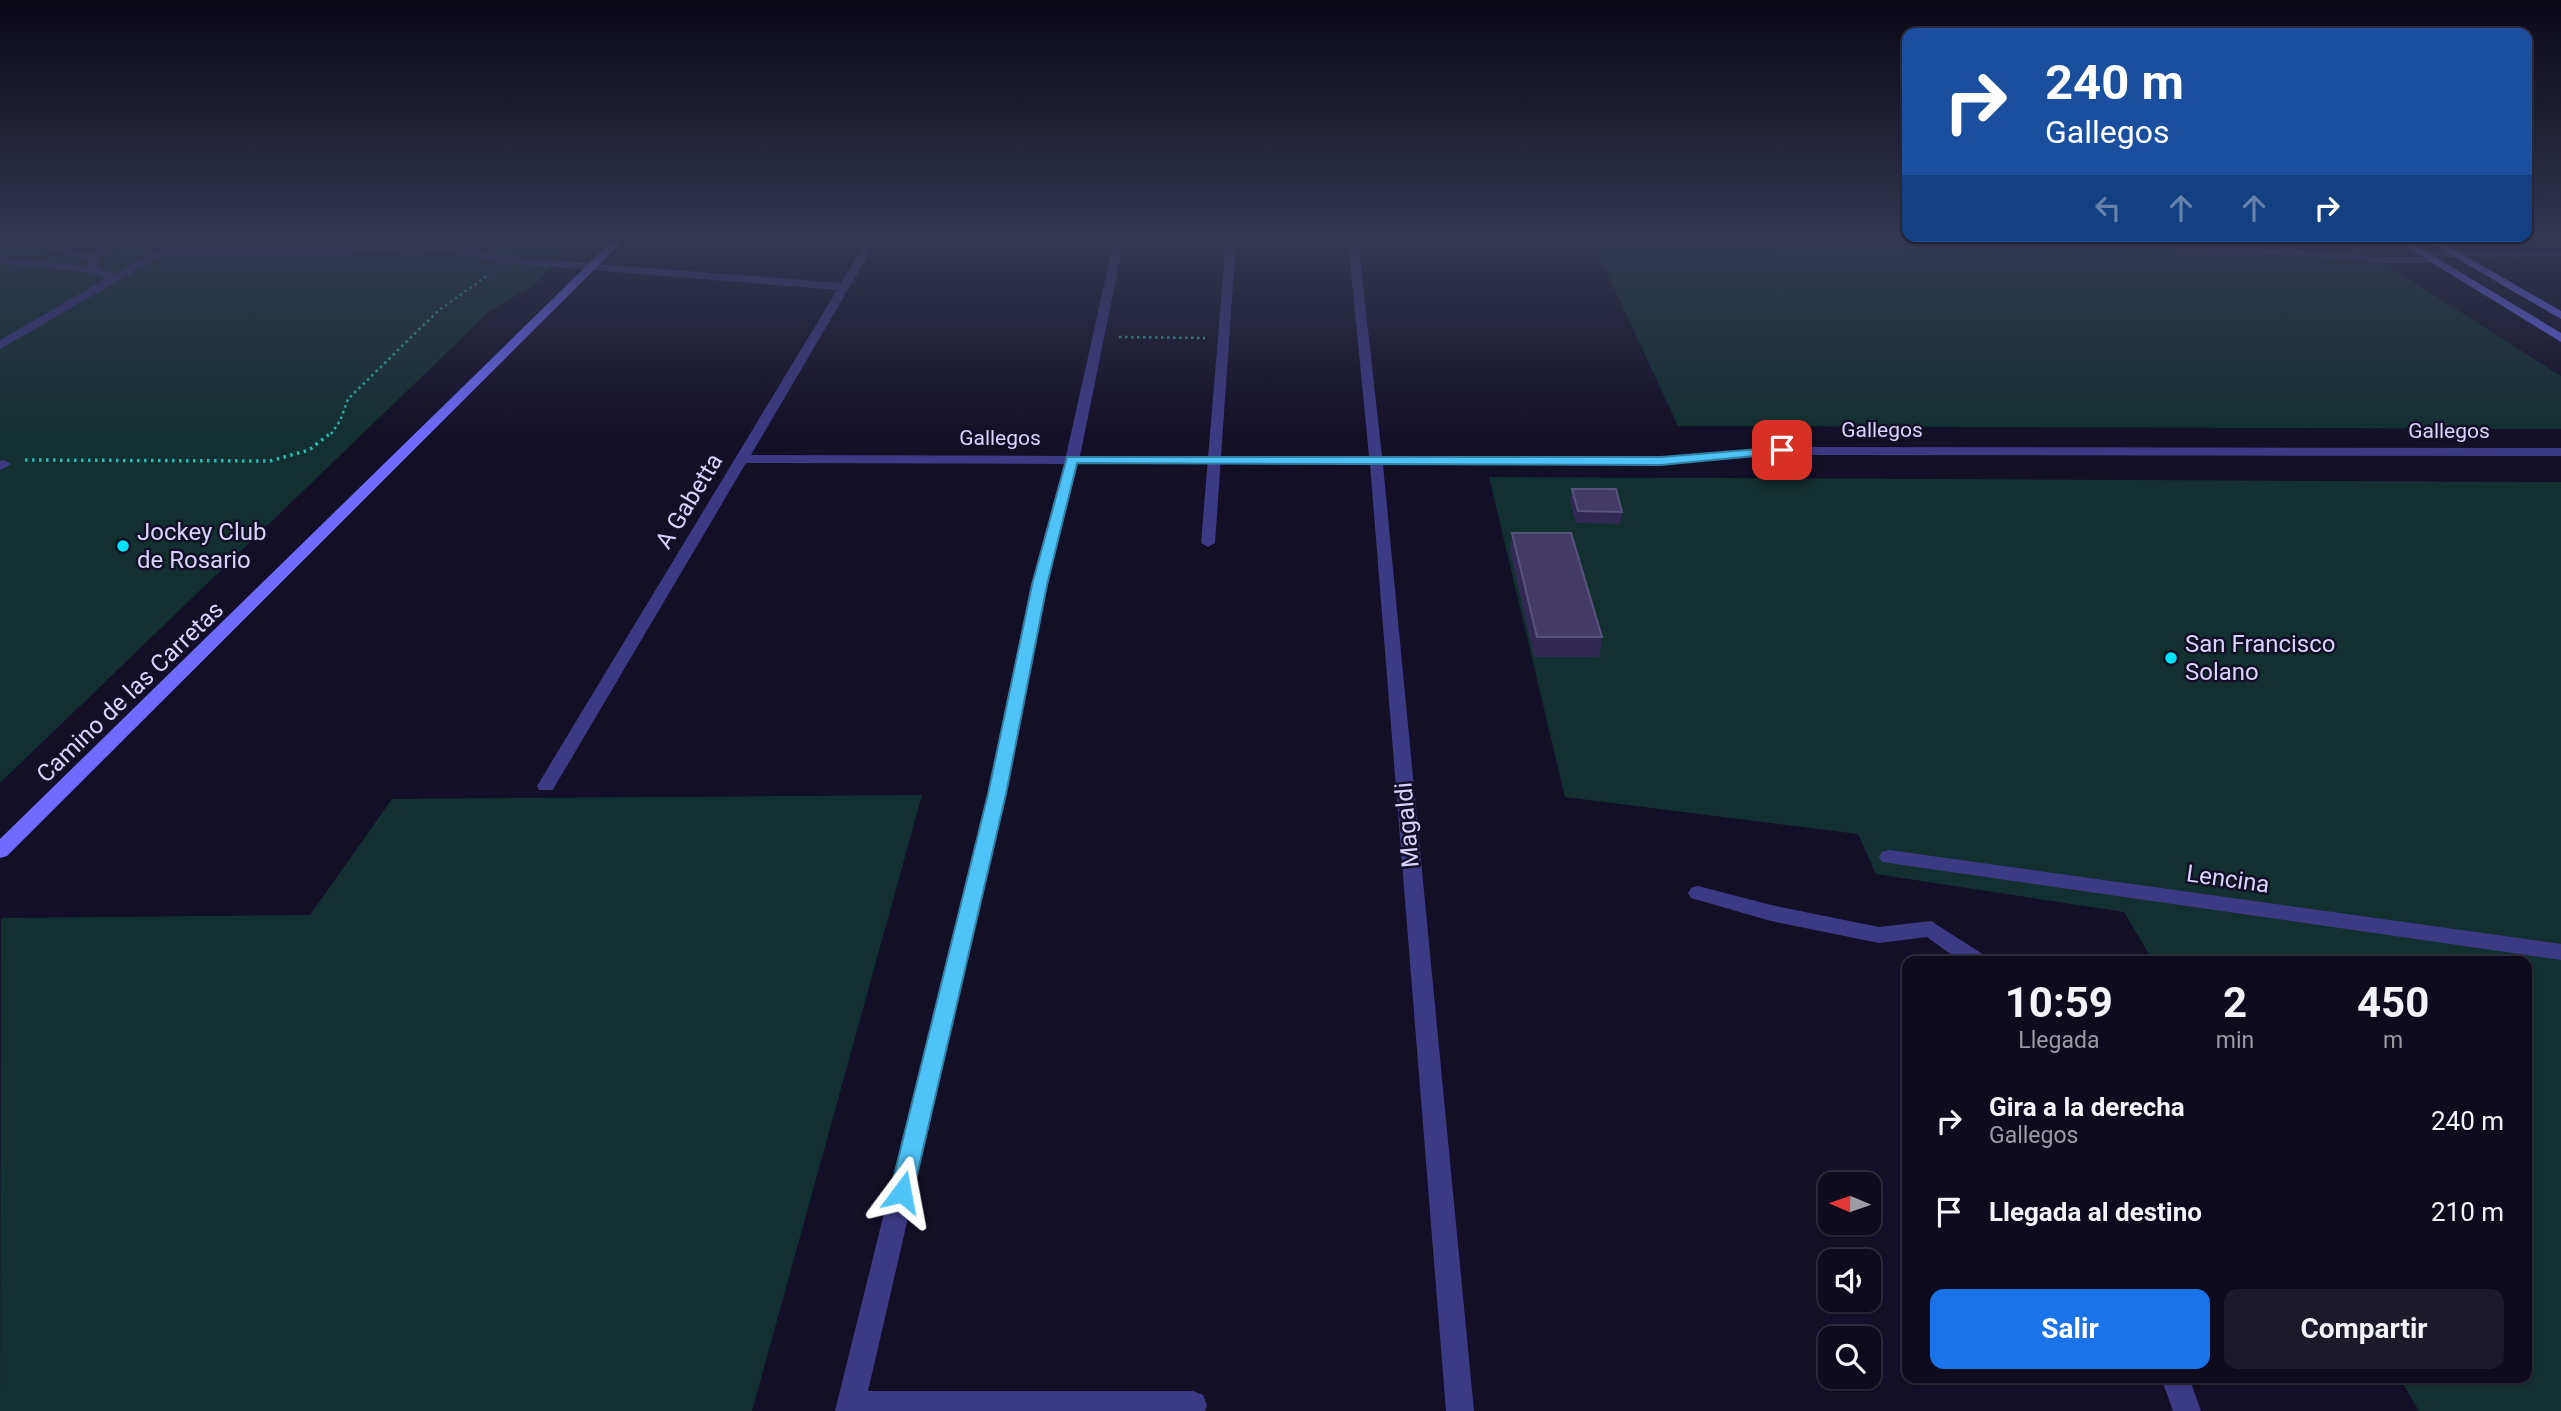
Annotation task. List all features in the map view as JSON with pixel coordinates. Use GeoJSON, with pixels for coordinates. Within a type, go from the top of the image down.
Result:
{"type":"FeatureCollection","features":[{"type":"Feature","properties":{"kind":"street"},"geometry":{"type":"LineString","coordinates":[[0,345],[68,306]]}},
{"type":"Feature","properties":{"kind":"street","name":"Camino de las Carretas"},"geometry":{"type":"LineString","coordinates":[[0,851],[553,306]]}},
{"type":"Feature","properties":{"kind":"street","name":"A Gabetta"},"geometry":{"type":"LineString","coordinates":[[546,786],[833,306]]}},
{"type":"Feature","properties":{"kind":"street"},"geometry":{"type":"LineString","coordinates":[[1105,306],[1072,459],[1040,585],[997,794],[850,1408],[1193,1405]]}},
{"type":"Feature","properties":{"kind":"street"},"geometry":{"type":"LineString","coordinates":[[1208,542],[1226,306]]}},
{"type":"Feature","properties":{"kind":"street","name":"Magaldi"},"geometry":{"type":"LineString","coordinates":[[1360,306],[1376,460],[1460,1411]]}},
{"type":"Feature","properties":{"kind":"street"},"geometry":{"type":"LineString","coordinates":[[2508,306],[2561,338]]}},
{"type":"Feature","properties":{"kind":"street"},"geometry":{"type":"LineString","coordinates":[[2544,306],[2561,316]]}},
{"type":"Feature","properties":{"kind":"street","name":"Gallegos"},"geometry":{"type":"LineString","coordinates":[[741,458],[1661,461],[1782,450],[2561,452]]}},
{"type":"Feature","properties":{"kind":"street","name":"Lencina"},"geometry":{"type":"LineString","coordinates":[[1889,857],[2561,952]]}},
{"type":"Feature","properties":{"kind":"street"},"geometry":{"type":"LineString","coordinates":[[1698,892],[1771,913],[1879,935],[1931,929],[1969,956]]}},
{"type":"Feature","properties":{"kind":"street"},"geometry":{"type":"LineString","coordinates":[[2177,1383],[2187,1411]]}},
{"type":"Feature","properties":{"kind":"path"},"geometry":{"type":"LineString","coordinates":[[2,465],[27,459],[287,459],[312,450],[329,436],[340,421],[341,410],[348,399],[446,306]]}},
{"type":"Feature","properties":{"kind":"path"},"geometry":{"type":"LineString","coordinates":[[1098,337],[1223,338]]}},
{"type":"Feature","properties":{"kind":"green space","name":"Jockey Club de Rosario"},"geometry":{"type":"Polygon","coordinates":[[[0,306],[499,306],[490,311],[0,783],[0,306]]]}},
{"type":"Feature","properties":{"kind":"green space"},"geometry":{"type":"Polygon","coordinates":[[[1622,306],[2451,306],[2561,376],[2561,429],[1678,426],[1622,306]]]}},
{"type":"Feature","properties":{"kind":"green space","name":"San Francisco Solano"},"geometry":{"type":"Polygon","coordinates":[[[1489,477],[2561,482],[2561,1411],[2419,1411],[2403,1383],[2532,1383],[2532,956],[2150,956],[2124,912],[1876,874],[1858,834],[1565,797],[1489,477]]]}},
{"type":"Feature","properties":{"kind":"green space"},"geometry":{"type":"Polygon","coordinates":[[[922,795],[752,1411],[0,1411],[1,918],[310,915],[392,799],[922,795]]]}},
{"type":"Feature","properties":{"kind":"building"},"geometry":{"type":"Polygon","coordinates":[[[1572,489],[1616,489],[1622,512],[1578,511],[1572,489]]]}},
{"type":"Feature","properties":{"kind":"building"},"geometry":{"type":"Polygon","coordinates":[[[1512,533],[1571,533],[1602,637],[1537,637],[1512,533]]]}},
{"type":"Feature","properties":{"kind":"place","name":"Jockey Club de Rosario"},"geometry":{"type":"Point","coordinates":[123,546]}},
{"type":"Feature","properties":{"kind":"place","name":"San Francisco Solano"},"geometry":{"type":"Point","coordinates":[2171,658]}},
{"type":"Feature","properties":{"kind":"route"},"geometry":{"type":"LineString","coordinates":[[902,1192],[997,794],[1040,585],[1072,459],[1661,461],[1782,450]]}}]}
